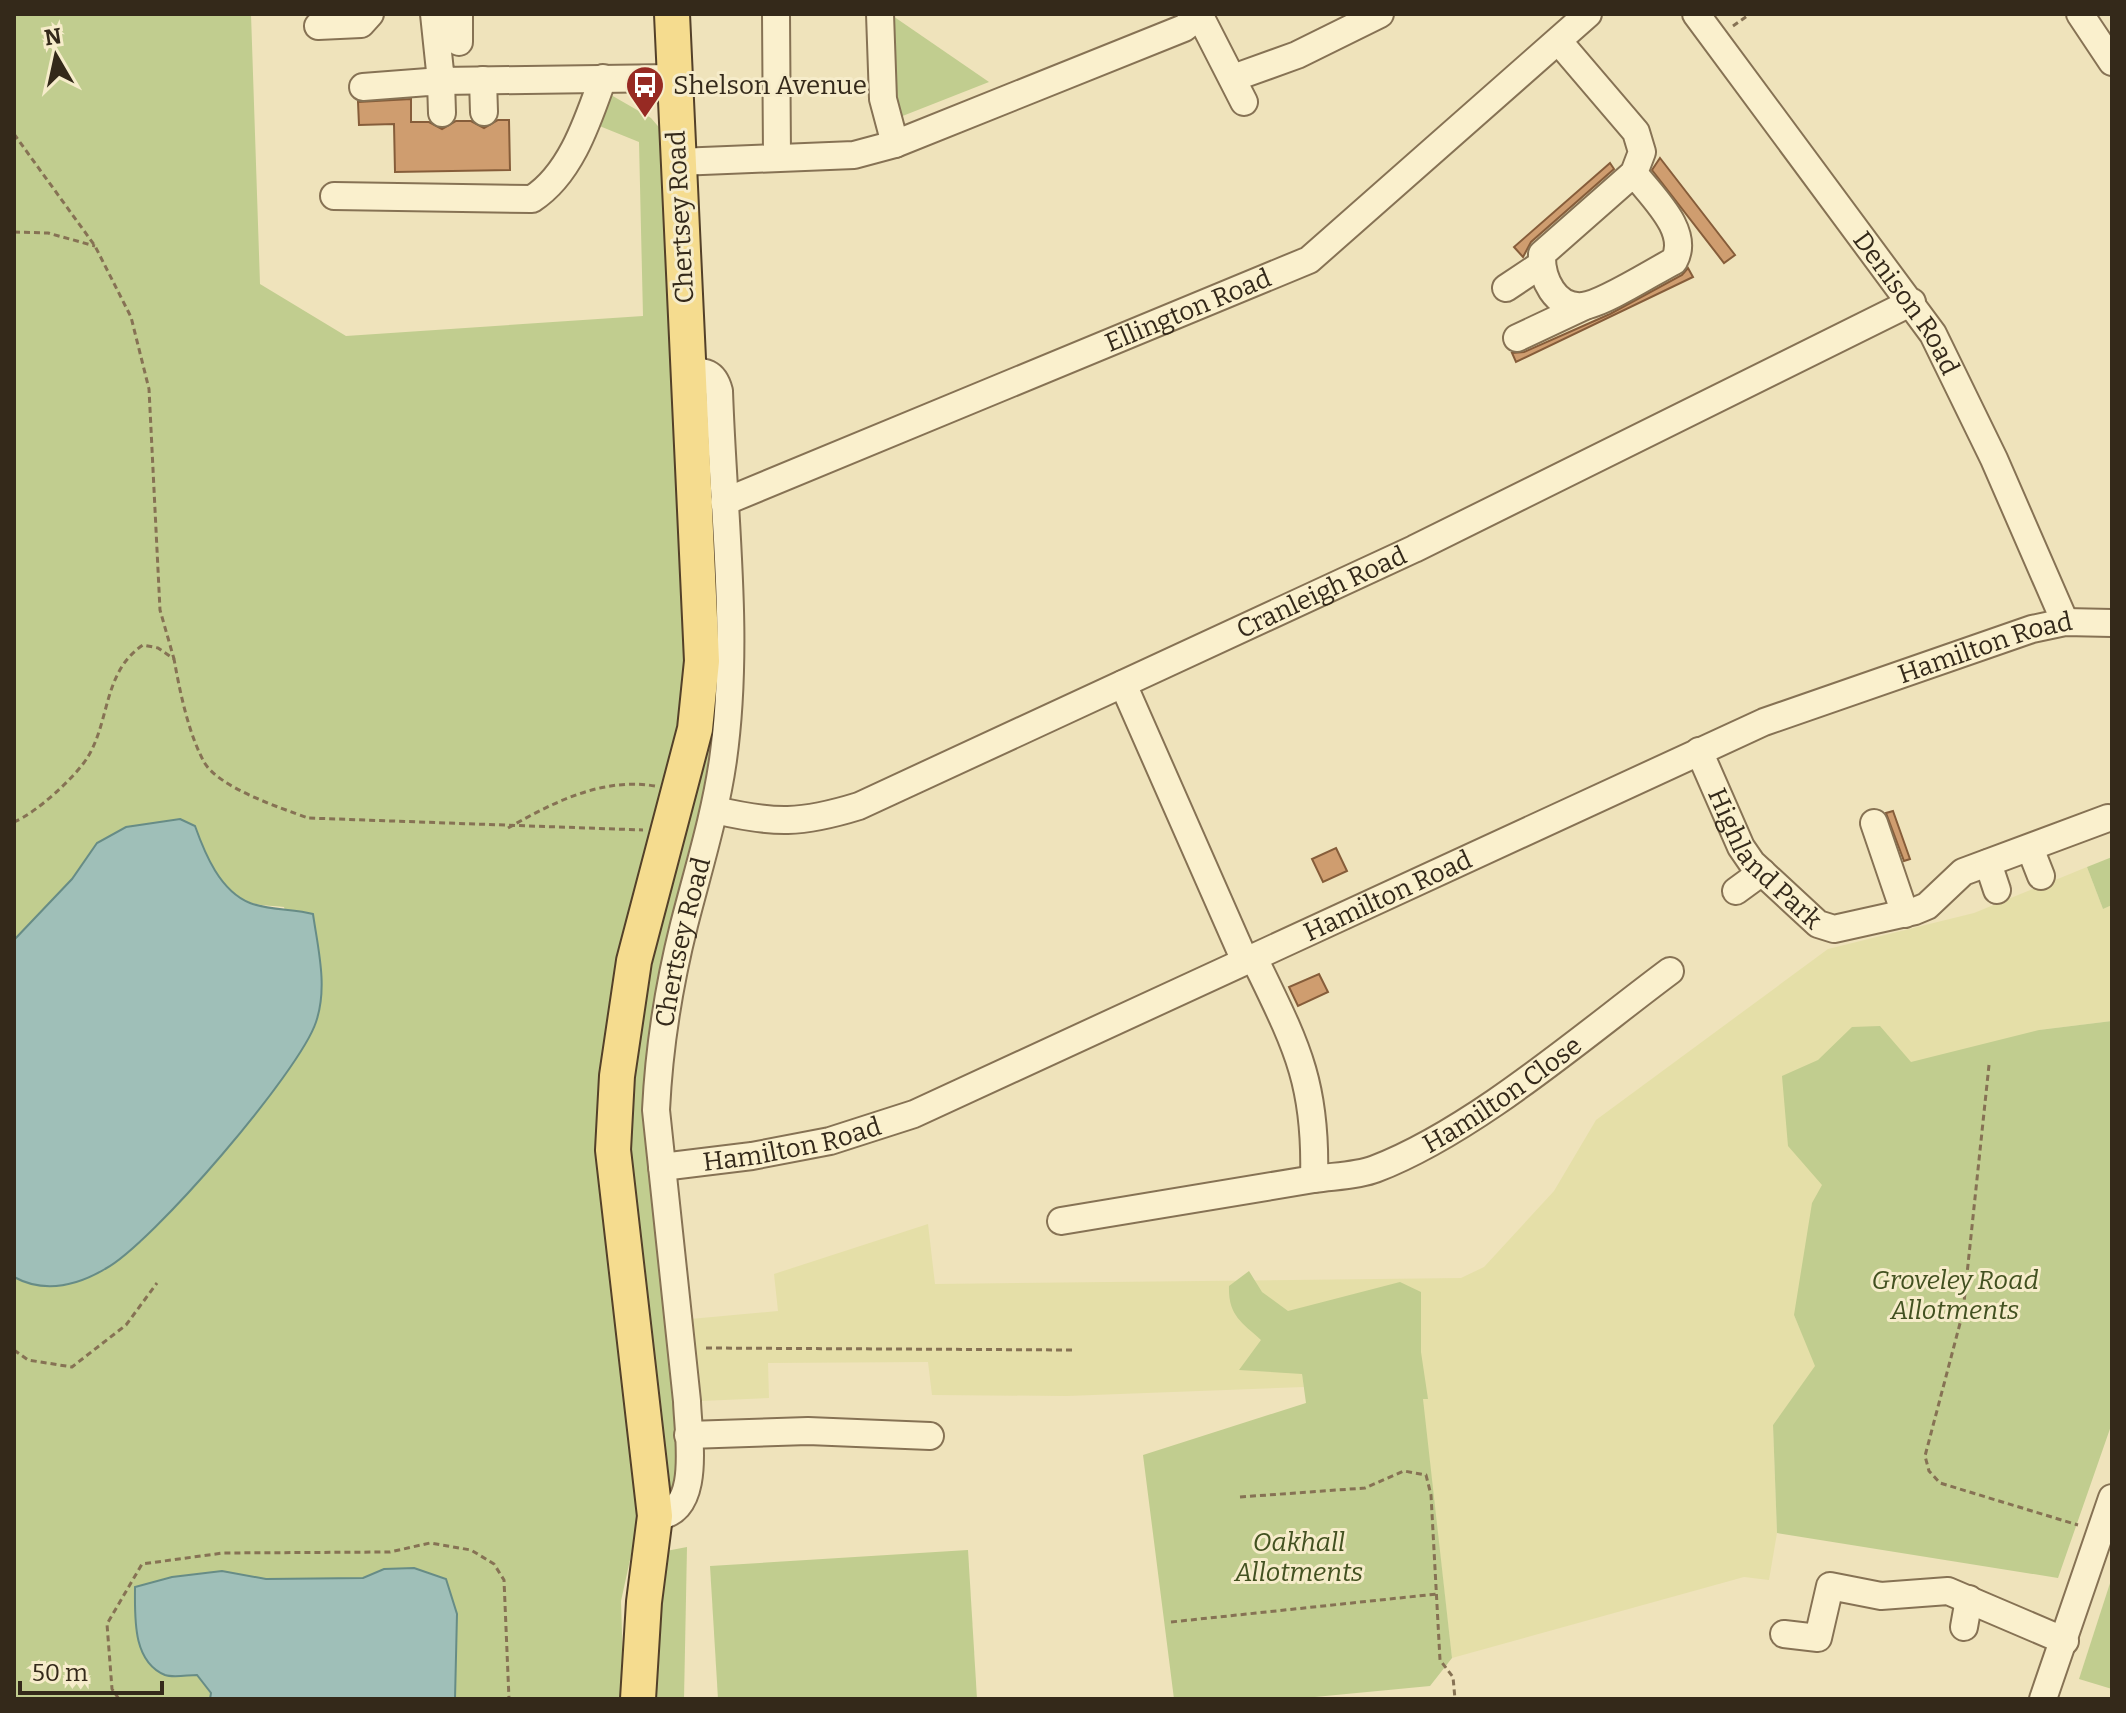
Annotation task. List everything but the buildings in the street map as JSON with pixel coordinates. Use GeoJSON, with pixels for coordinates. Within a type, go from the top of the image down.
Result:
{"type":"FeatureCollection","features":[{"type":"Feature","properties":{"kind":"main road","name":"Chertsey Road"},"geometry":{"type":"LineString","coordinates":[[638,1699],[644,1602],[655,1516],[613,1150],[627,996],[695,729],[702,661],[687,372],[693,161],[673,78],[672,14]]}},
{"type":"Feature","properties":{"kind":"street"},"geometry":{"type":"LineString","coordinates":[[318,26],[361,24],[370,14]]}},
{"type":"Feature","properties":{"kind":"street"},"geometry":{"type":"LineString","coordinates":[[434,14],[442,113]]}},
{"type":"Feature","properties":{"kind":"street"},"geometry":{"type":"LineString","coordinates":[[459,14],[459,42]]}},
{"type":"Feature","properties":{"kind":"street"},"geometry":{"type":"LineString","coordinates":[[776,14],[777,156]]}},
{"type":"Feature","properties":{"kind":"street"},"geometry":{"type":"LineString","coordinates":[[880,14],[883,99],[895,144]]}},
{"type":"Feature","properties":{"kind":"street"},"geometry":{"type":"LineString","coordinates":[[693,161],[854,155],[895,144],[1184,28],[1197,14]]}},
{"type":"Feature","properties":{"kind":"street"},"geometry":{"type":"LineString","coordinates":[[1197,14],[1238,90],[1297,55],[1380,14]]}},
{"type":"Feature","properties":{"kind":"street","name":"Ellington Road"},"geometry":{"type":"LineString","coordinates":[[724,502],[1309,260],[1560,43],[1588,14]]}},
{"type":"Feature","properties":{"kind":"street","name":"Denison Road"},"geometry":{"type":"LineString","coordinates":[[1696,14],[1933,334],[1994,459],[2065,622]]}},
{"type":"Feature","properties":{"kind":"street"},"geometry":{"type":"LineString","coordinates":[[2080,14],[2112,62]]}},
{"type":"Feature","properties":{"kind":"street"},"geometry":{"type":"LineString","coordinates":[[1560,43],[1636,132],[1642,152],[1634,173],[1542,254],[1542,264],[1552,292],[1568,305],[1585,306]]}},
{"type":"Feature","properties":{"kind":"street"},"geometry":{"type":"LineString","coordinates":[[334,196],[532,199],[551,187],[588,121],[603,78]]}},
{"type":"Feature","properties":{"kind":"street"},"geometry":{"type":"LineString","coordinates":[[363,87],[441,81],[673,78]]}},
{"type":"Feature","properties":{"kind":"street"},"geometry":{"type":"LineString","coordinates":[[483,80],[484,112]]}},
{"type":"Feature","properties":{"kind":"street"},"geometry":{"type":"LineString","coordinates":[[1517,338],[1674,261],[1679,253],[1678,232],[1634,173]]}},
{"type":"Feature","properties":{"kind":"street"},"geometry":{"type":"LineString","coordinates":[[1506,288],[1542,264]]}},
{"type":"Feature","properties":{"kind":"street","name":"Cranleigh Road"},"geometry":{"type":"LineString","coordinates":[[715,810],[763,821],[812,820],[859,806],[1414,549],[1912,302]]}},
{"type":"Feature","properties":{"kind":"street","name":"Chertsey Road"},"geometry":{"type":"LineString","coordinates":[[655,1516],[675,1512],[687,1496],[688,1435],[682,1348],[656,1110],[663,1036],[683,928],[715,810],[724,756],[731,626],[716,378],[708,372],[687,372]]}},
{"type":"Feature","properties":{"kind":"street","name":"Hamilton Road"},"geometry":{"type":"LineString","coordinates":[[662,1167],[752,1156],[830,1141],[914,1114],[1764,722],[2032,629],[2065,622],[2112,623]]}},
{"type":"Feature","properties":{"kind":"street"},"geometry":{"type":"LineString","coordinates":[[1123,684],[1250,959],[1299,1052],[1309,1083],[1315,1122],[1314,1179]]}},
{"type":"Feature","properties":{"kind":"street","name":"Highland Park"},"geometry":{"type":"LineString","coordinates":[[1699,751],[1741,847],[1762,872],[1818,924],[1834,929],[1905,914],[1927,906],[1963,872],[2030,848],[2077,841],[2108,818]]}},
{"type":"Feature","properties":{"kind":"street"},"geometry":{"type":"LineString","coordinates":[[1874,823],[1905,914]]}},
{"type":"Feature","properties":{"kind":"street"},"geometry":{"type":"LineString","coordinates":[[2030,848],[2041,876]]}},
{"type":"Feature","properties":{"kind":"street"},"geometry":{"type":"LineString","coordinates":[[1988,863],[1997,890]]}},
{"type":"Feature","properties":{"kind":"street"},"geometry":{"type":"LineString","coordinates":[[1736,891],[1762,872]]}},
{"type":"Feature","properties":{"kind":"street","name":"Hamilton Close"},"geometry":{"type":"LineString","coordinates":[[1061,1219],[1373,1170],[1446,1132],[1515,1086],[1671,972]]}},
{"type":"Feature","properties":{"kind":"street"},"geometry":{"type":"LineString","coordinates":[[688,1435],[808,1431],[930,1436]]}},
{"type":"Feature","properties":{"kind":"street"},"geometry":{"type":"LineString","coordinates":[[2039,1699],[2065,1641],[2112,1498]]}},
{"type":"Feature","properties":{"kind":"street"},"geometry":{"type":"LineString","coordinates":[[1784,1634],[1818,1638],[1830,1586],[1880,1605],[1956,1588],[2065,1641]]}},
{"type":"Feature","properties":{"kind":"street"},"geometry":{"type":"LineString","coordinates":[[1956,1588],[1964,1627]]}},
{"type":"Feature","properties":{"kind":"path"},"geometry":{"type":"LineString","coordinates":[[14,134],[95,246],[131,317],[149,389],[160,610],[180,692],[205,763],[219,777],[266,802],[308,818],[508,828],[668,830]]}},
{"type":"Feature","properties":{"kind":"path"},"geometry":{"type":"LineString","coordinates":[[14,232],[48,233],[95,246]]}},
{"type":"Feature","properties":{"kind":"path"},"geometry":{"type":"LineString","coordinates":[[14,822],[57,791],[89,755],[114,677],[132,652],[143,645],[174,659]]}},
{"type":"Feature","properties":{"kind":"path"},"geometry":{"type":"LineString","coordinates":[[508,828],[566,797],[589,791],[650,785],[678,791]]}},
{"type":"Feature","properties":{"kind":"path"},"geometry":{"type":"LineString","coordinates":[[1989,1065],[1963,1312],[1925,1456],[1929,1471],[1940,1483],[2100,1532]]}},
{"type":"Feature","properties":{"kind":"path"},"geometry":{"type":"LineString","coordinates":[[14,1350],[28,1360],[72,1367],[126,1325],[157,1283]]}},
{"type":"Feature","properties":{"kind":"path"},"geometry":{"type":"LineString","coordinates":[[682,1348],[1074,1350]]}},
{"type":"Feature","properties":{"kind":"path"},"geometry":{"type":"LineString","coordinates":[[1240,1497],[1365,1488],[1404,1471],[1426,1475],[1440,1660],[1453,1677],[1455,1699]]}},
{"type":"Feature","properties":{"kind":"path"},"geometry":{"type":"LineString","coordinates":[[119,1699],[112,1689],[107,1624],[142,1564],[223,1553],[390,1552],[430,1543],[471,1550],[494,1564],[504,1580],[509,1699]]}},
{"type":"Feature","properties":{"kind":"path"},"geometry":{"type":"LineString","coordinates":[[1171,1622],[1437,1594]]}},
{"type":"Feature","properties":{"kind":"shaded area"},"geometry":{"type":"Polygon","coordinates":[[[2087,867],[2103,909],[2112,905],[2112,1021],[2039,1030],[1794,1315],[1816,1366],[1773,1425],[1777,1533],[1769,1580],[1744,1577],[1452,1658],[1422,1398],[1428,1399],[1302,1375],[1304,1387],[1067,1396],[932,1395],[928,1362],[768,1363],[769,1398],[701,1401],[690,1319],[778,1311],[774,1274],[928,1224],[935,1284],[1461,1278],[1484,1267],[1554,1191],[1596,1120],[1828,949],[1974,913],[2087,867]]]}},
{"type":"Feature","properties":{"kind":"green space"},"geometry":{"type":"Polygon","coordinates":[[[14,14],[251,14],[260,284],[346,336],[643,316],[639,142],[597,125],[611,95],[651,118],[663,132],[691,695],[618,1011],[641,1478],[637,1528],[621,1601],[624,1699],[455,1699],[457,1614],[446,1579],[384,1569],[363,1578],[266,1579],[222,1571],[172,1577],[136,1587],[166,1676],[197,1674],[211,1694],[210,1699],[14,1699],[14,1277],[141,1242],[269,1096],[316,1024],[284,907],[252,903],[231,891],[216,871],[195,827],[97,843],[72,879],[14,940],[14,14]]]}},
{"type":"Feature","properties":{"kind":"green space"},"geometry":{"type":"Polygon","coordinates":[[[890,14],[989,82],[900,117],[890,14]]]}},
{"type":"Feature","properties":{"kind":"green space"},"geometry":{"type":"Polygon","coordinates":[[[708,372],[724,756],[663,1036],[682,1506],[649,1487],[613,1150],[678,791],[708,372]]]}},
{"type":"Feature","properties":{"kind":"green space"},"geometry":{"type":"Polygon","coordinates":[[[2112,857],[2112,905],[2103,909],[2087,867],[2112,857]]]}},
{"type":"Feature","properties":{"kind":"green space","name":"Groveley Road Allotments"},"geometry":{"type":"Polygon","coordinates":[[[2112,1021],[2112,1423],[2058,1578],[1777,1533],[1773,1425],[1815,1366],[1794,1315],[1812,1203],[1822,1185],[1788,1146],[1782,1076],[1818,1060],[1852,1027],[1880,1026],[1911,1062],[2039,1030],[2112,1021]]]}},
{"type":"Feature","properties":{"kind":"green space","name":"Oakhall Allotments"},"geometry":{"type":"Polygon","coordinates":[[[1249,1271],[1262,1292],[1288,1311],[1400,1282],[1421,1292],[1421,1352],[1428,1399],[1423,1399],[1452,1658],[1430,1686],[1294,1699],[1174,1699],[1143,1455],[1306,1403],[1302,1374],[1239,1370],[1261,1340],[1237,1317],[1229,1296],[1229,1286],[1249,1271]]]}},
{"type":"Feature","properties":{"kind":"green space"},"geometry":{"type":"Polygon","coordinates":[[[687,1547],[684,1699],[645,1699],[640,1556],[687,1547]]]}},
{"type":"Feature","properties":{"kind":"green space"},"geometry":{"type":"Polygon","coordinates":[[[968,1550],[977,1699],[718,1699],[710,1566],[968,1550]]]}},
{"type":"Feature","properties":{"kind":"green space"},"geometry":{"type":"Polygon","coordinates":[[[2112,1577],[2112,1689],[2079,1679],[2112,1577]]]}},
{"type":"Feature","properties":{"kind":"water"},"geometry":{"type":"Polygon","coordinates":[[[180,819],[195,826],[215,870],[239,897],[257,905],[313,914],[322,982],[316,1022],[304,1046],[255,1115],[188,1193],[127,1253],[83,1280],[60,1286],[26,1282],[14,1277],[14,940],[72,879],[97,843],[126,827],[180,819]]]}},
{"type":"Feature","properties":{"kind":"water"},"geometry":{"type":"Polygon","coordinates":[[[414,1568],[446,1579],[457,1614],[455,1699],[210,1699],[211,1693],[197,1675],[165,1675],[146,1660],[141,1649],[135,1587],[172,1577],[222,1571],[266,1579],[363,1578],[384,1569],[414,1568]]]}},
{"type":"Feature","properties":{"kind":"place","name":"Shelson Avenue"},"geometry":{"type":"Point","coordinates":[645,119]}}]}
